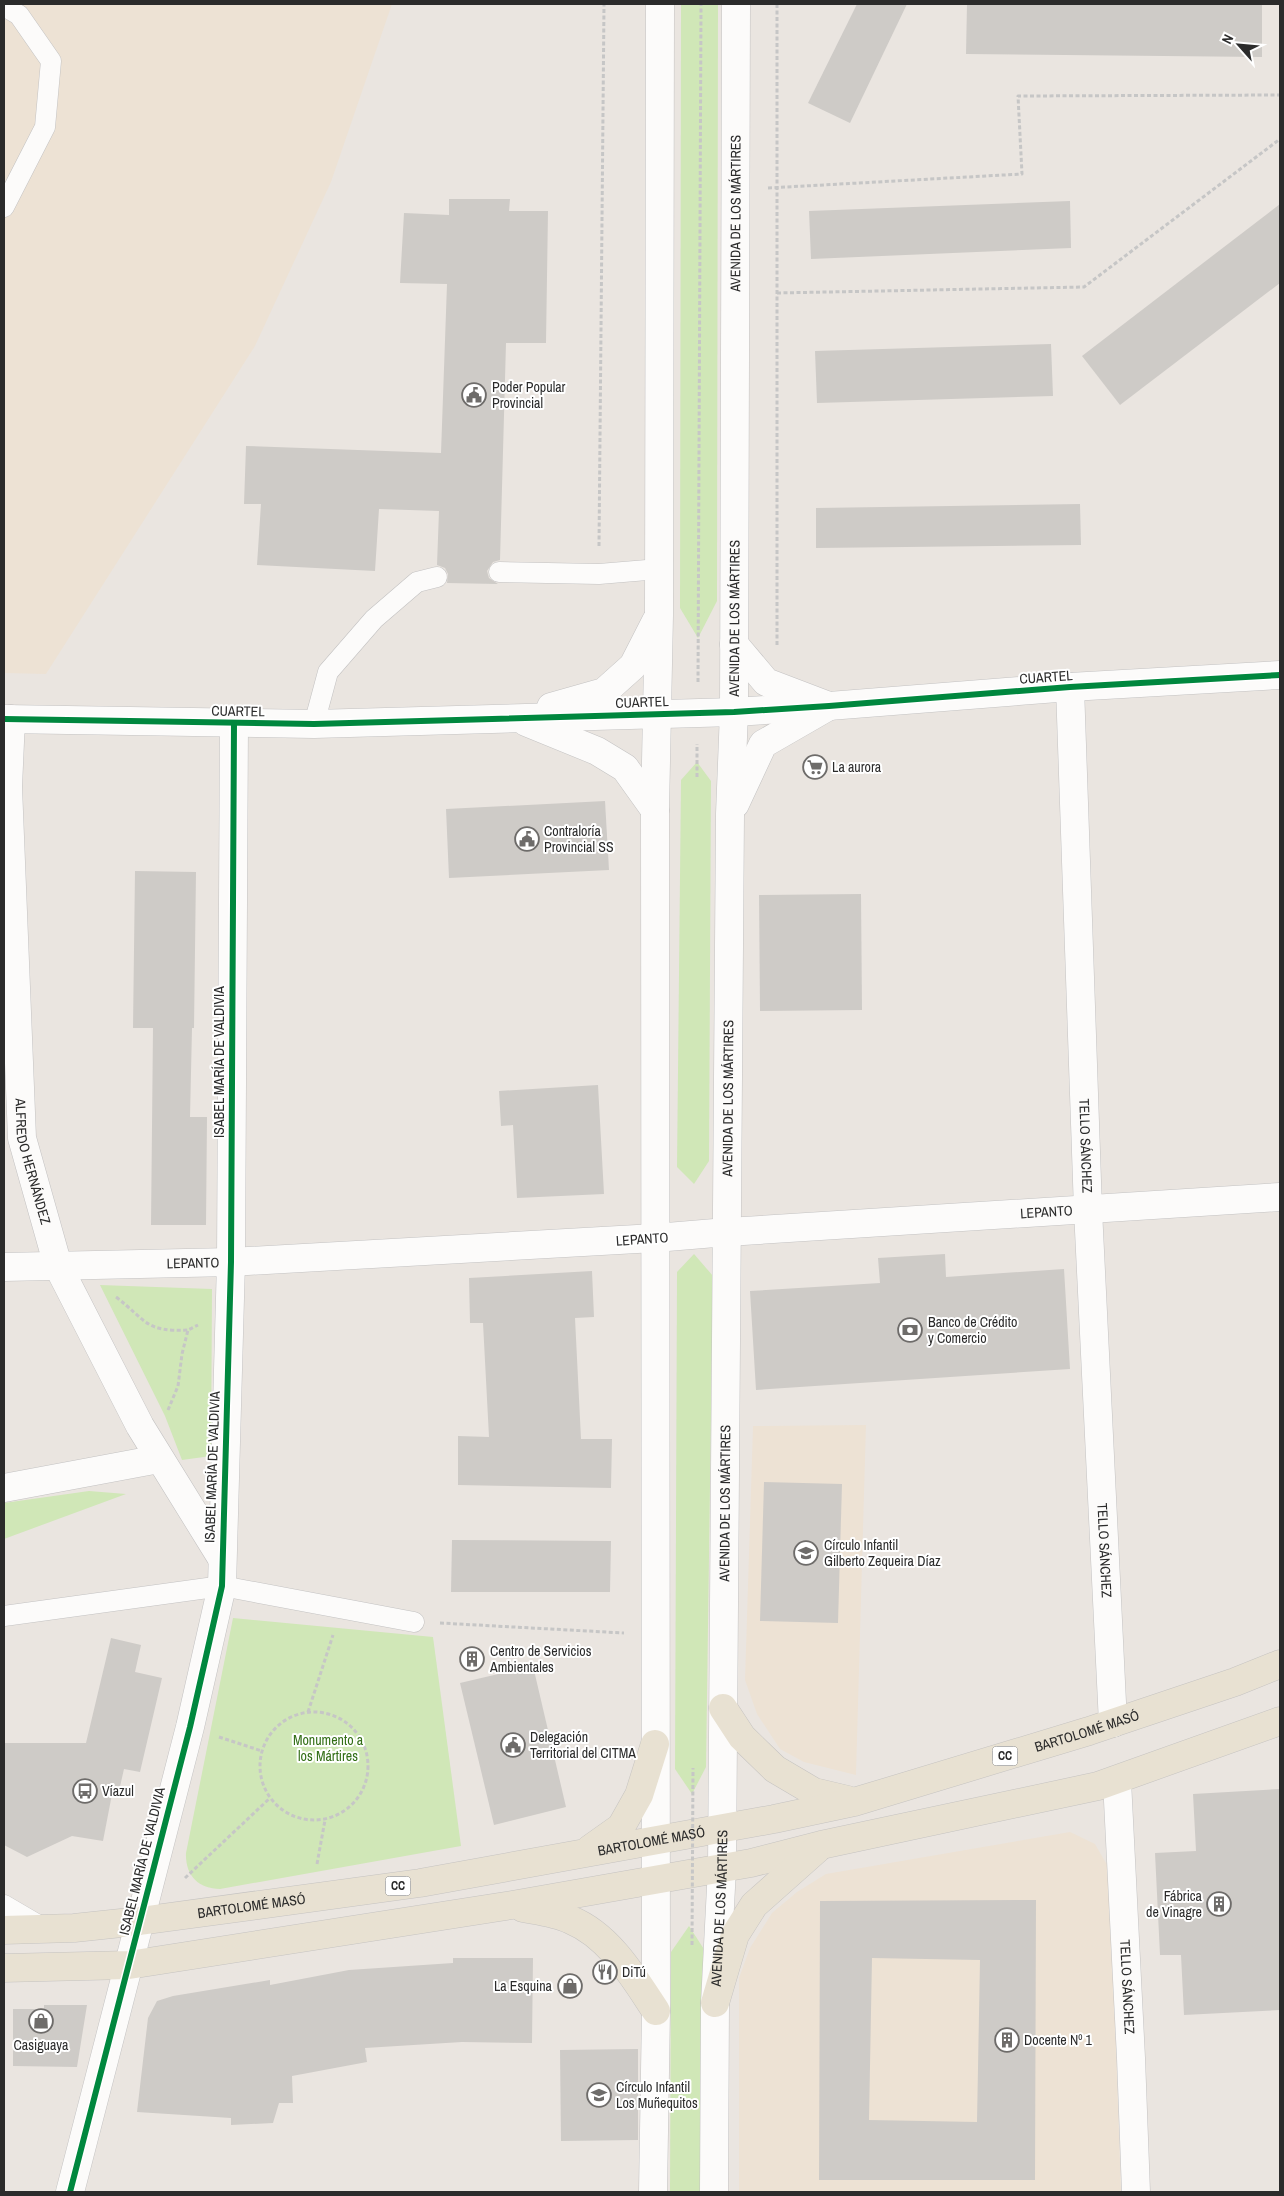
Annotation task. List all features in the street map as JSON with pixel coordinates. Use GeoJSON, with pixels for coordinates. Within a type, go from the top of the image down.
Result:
{"type":"FeatureCollection","features":[{"type":"Feature","properties":{"kind":"main road","name":"BARTOLOMÉ MASÓ"},"geometry":{"type":"LineString","coordinates":[[4,1930],[45,1929],[140,1921],[420,1884],[854,1802],[1114,1723],[1235,1682],[1280,1664]]}},
{"type":"Feature","properties":{"kind":"main road"},"geometry":{"type":"LineString","coordinates":[[723,1708],[742,1738],[775,1769],[814,1792],[854,1802]]}},
{"type":"Feature","properties":{"kind":"main road"},"geometry":{"type":"LineString","coordinates":[[4,1968],[129,1965],[512,1905],[722,1868],[1117,1781],[1280,1721]]}},
{"type":"Feature","properties":{"kind":"main road"},"geometry":{"type":"LineString","coordinates":[[582,1854],[621,1827],[638,1795],[655,1744]]}},
{"type":"Feature","properties":{"kind":"main road"},"geometry":{"type":"LineString","coordinates":[[715,2003],[735,1935],[754,1905],[821,1845]]}},
{"type":"Feature","properties":{"kind":"main road"},"geometry":{"type":"LineString","coordinates":[[512,1905],[572,1920],[598,1938],[624,1964],[656,2011]]}},
{"type":"Feature","properties":{"kind":"street"},"geometry":{"type":"LineString","coordinates":[[654,2192],[656,2011],[654,1634],[656,1238],[655,714],[659,615],[660,4]]}},
{"type":"Feature","properties":{"kind":"street","name":"AVENIDA DE LOS MÁRTIRES"},"geometry":{"type":"LineString","coordinates":[[714,2192],[715,2003],[723,1828],[730,814],[734,712],[736,4]]}},
{"type":"Feature","properties":{"kind":"street"},"geometry":{"type":"LineString","coordinates":[[515,718],[604,692],[632,666],[659,615]]}},
{"type":"Feature","properties":{"kind":"street"},"geometry":{"type":"LineString","coordinates":[[734,644],[766,682],[829,706]]}},
{"type":"Feature","properties":{"kind":"street","name":"CUARTEL"},"geometry":{"type":"LineString","coordinates":[[7,719],[314,724],[734,712],[1070,687],[1280,675]]}},
{"type":"Feature","properties":{"kind":"street","name":"TELLO SÁNCHEZ"},"geometry":{"type":"LineString","coordinates":[[1070,687],[1088,1210],[1114,1723]]}},
{"type":"Feature","properties":{"kind":"street"},"geometry":{"type":"LineString","coordinates":[[730,814],[763,744],[829,706]]}},
{"type":"Feature","properties":{"kind":"street"},"geometry":{"type":"LineString","coordinates":[[515,718],[597,751],[625,768],[655,810]]}},
{"type":"Feature","properties":{"kind":"street","name":"ALFREDO HERNÁNDEZ"},"geometry":{"type":"LineString","coordinates":[[7,719],[22,1138],[58,1266],[140,1426],[221,1557]]}},
{"type":"Feature","properties":{"kind":"street","name":"ISABEL MARÍA DE VALDIVIA"},"geometry":{"type":"LineString","coordinates":[[70,2192],[190,1727],[222,1586],[221,1557],[231,1262],[234,723]]}},
{"type":"Feature","properties":{"kind":"street","name":"LEPANTO"},"geometry":{"type":"LineString","coordinates":[[4,1267],[231,1262],[656,1238],[1280,1197]]}},
{"type":"Feature","properties":{"kind":"street"},"geometry":{"type":"LineString","coordinates":[[4,1488],[160,1458]]}},
{"type":"Feature","properties":{"kind":"street","name":"TELLO SÁNCHEZ"},"geometry":{"type":"LineString","coordinates":[[1117,1781],[1132,2058],[1136,2192]]}},
{"type":"Feature","properties":{"kind":"lane"},"geometry":{"type":"LineString","coordinates":[[4,6],[19,16],[50,62],[45,128],[4,207]]}},
{"type":"Feature","properties":{"kind":"lane"},"geometry":{"type":"LineString","coordinates":[[499,572],[599,574],[659,569]]}},
{"type":"Feature","properties":{"kind":"lane"},"geometry":{"type":"LineString","coordinates":[[314,724],[328,672],[374,619],[417,582],[437,578]]}},
{"type":"Feature","properties":{"kind":"lane"},"geometry":{"type":"LineString","coordinates":[[4,1616],[222,1586],[414,1622]]}},
{"type":"Feature","properties":{"kind":"lane"},"geometry":{"type":"LineString","coordinates":[[4,1905],[45,1929]]}},
{"type":"Feature","properties":{"kind":"path"},"geometry":{"type":"LineString","coordinates":[[599,574],[604,4]]}},
{"type":"Feature","properties":{"kind":"path"},"geometry":{"type":"LineString","coordinates":[[777,4],[777,686]]}},
{"type":"Feature","properties":{"kind":"path"},"geometry":{"type":"LineString","coordinates":[[735,190],[1022,174],[1018,96],[1280,95]]}},
{"type":"Feature","properties":{"kind":"path"},"geometry":{"type":"LineString","coordinates":[[777,292],[1084,287],[1280,139]]}},
{"type":"Feature","properties":{"kind":"path"},"geometry":{"type":"LineString","coordinates":[[113,1295],[150,1327],[169,1331],[188,1330],[209,1319],[228,1341]]}},
{"type":"Feature","properties":{"kind":"path"},"geometry":{"type":"LineString","coordinates":[[140,1426],[165,1416],[178,1386],[182,1354],[188,1330]]}},
{"type":"Feature","properties":{"kind":"path"},"geometry":{"type":"LineString","coordinates":[[308,1712],[342,1608]]}},
{"type":"Feature","properties":{"kind":"path"},"geometry":{"type":"LineString","coordinates":[[414,1622],[654,1634]]}},
{"type":"Feature","properties":{"kind":"path"},"geometry":{"type":"LineString","coordinates":[[308,1712],[326,1713],[343,1721],[357,1733],[365,1750],[368,1769],[364,1787],[354,1803],[339,1814],[325,1820],[295,1817],[281,1809],[270,1798],[261,1775],[262,1751],[269,1736],[280,1724],[293,1716],[308,1712]]}},
{"type":"Feature","properties":{"kind":"path"},"geometry":{"type":"LineString","coordinates":[[190,1727],[262,1751]]}},
{"type":"Feature","properties":{"kind":"path"},"geometry":{"type":"LineString","coordinates":[[692,1945],[693,1768]]}},
{"type":"Feature","properties":{"kind":"path"},"geometry":{"type":"LineString","coordinates":[[183,1880],[270,1798]]}},
{"type":"Feature","properties":{"kind":"path"},"geometry":{"type":"LineString","coordinates":[[312,1897],[325,1820]]}},
{"type":"Feature","properties":{"kind":"shaded area"},"geometry":{"type":"Polygon","coordinates":[[[4,4],[392,4],[331,182],[255,346],[46,674],[4,673],[4,4]]]}},
{"type":"Feature","properties":{"kind":"shaded area","name":"Círculo Infantil Gilberto Zequeira Díaz"},"geometry":{"type":"Polygon","coordinates":[[[866,1425],[856,1775],[804,1762],[780,1749],[757,1714],[745,1680],[753,1426],[866,1425]]]}},
{"type":"Feature","properties":{"kind":"shaded area"},"geometry":{"type":"Polygon","coordinates":[[[1070,1832],[1095,1844],[1110,1870],[1121,2192],[739,2192],[739,1978],[750,1948],[772,1913],[797,1892],[826,1874],[1070,1832]]]}},
{"type":"Feature","properties":{"kind":"green space"},"geometry":{"type":"Polygon","coordinates":[[[681,4],[718,4],[717,601],[698,638],[680,608],[681,4]]]}},
{"type":"Feature","properties":{"kind":"green space"},"geometry":{"type":"Polygon","coordinates":[[[697,762],[711,781],[709,1161],[694,1184],[677,1167],[681,780],[697,762]]]}},
{"type":"Feature","properties":{"kind":"green space"},"geometry":{"type":"Polygon","coordinates":[[[694,1254],[713,1276],[706,1767],[692,1794],[675,1769],[677,1272],[694,1254]]]}},
{"type":"Feature","properties":{"kind":"green space"},"geometry":{"type":"Polygon","coordinates":[[[100,1285],[212,1289],[211,1456],[182,1460],[165,1416],[100,1285]]]}},
{"type":"Feature","properties":{"kind":"green space"},"geometry":{"type":"Polygon","coordinates":[[[89,1491],[126,1494],[4,1539],[4,1503],[89,1491]]]}},
{"type":"Feature","properties":{"kind":"green space","name":"Monumento a los Mártires"},"geometry":{"type":"Polygon","coordinates":[[[233,1618],[433,1637],[461,1846],[220,1889],[205,1886],[194,1879],[188,1868],[186,1853],[233,1618]]]}},
{"type":"Feature","properties":{"kind":"green space"},"geometry":{"type":"Polygon","coordinates":[[[689,1926],[709,1957],[706,2192],[670,2192],[671,1952],[689,1926]]]}},
{"type":"Feature","properties":{"kind":"building"},"geometry":{"type":"Polygon","coordinates":[[[857,4],[907,4],[850,123],[808,103],[857,4]]]}},
{"type":"Feature","properties":{"kind":"building"},"geometry":{"type":"Polygon","coordinates":[[[967,4],[1262,4],[1262,57],[966,54],[967,4]]]}},
{"type":"Feature","properties":{"kind":"building","name":"Poder Popular Provincial"},"geometry":{"type":"Polygon","coordinates":[[[449,199],[510,199],[509,211],[548,211],[546,343],[506,343],[500,560],[493,562],[487,571],[489,578],[498,584],[447,583],[448,574],[445,568],[437,565],[439,511],[379,509],[375,571],[257,565],[261,504],[244,504],[246,446],[441,453],[447,284],[400,283],[404,213],[449,215],[449,199]]]}},
{"type":"Feature","properties":{"kind":"building"},"geometry":{"type":"Polygon","coordinates":[[[1070,201],[1071,248],[811,259],[809,211],[1070,201]]]}},
{"type":"Feature","properties":{"kind":"building"},"geometry":{"type":"Polygon","coordinates":[[[1280,204],[1280,283],[1120,405],[1082,356],[1280,204]]]}},
{"type":"Feature","properties":{"kind":"building"},"geometry":{"type":"Polygon","coordinates":[[[1051,344],[1053,396],[817,403],[815,351],[1051,344]]]}},
{"type":"Feature","properties":{"kind":"building"},"geometry":{"type":"Polygon","coordinates":[[[1080,504],[1081,545],[816,548],[816,508],[1080,504]]]}},
{"type":"Feature","properties":{"kind":"building","name":"Contraloría Provincial SS"},"geometry":{"type":"Polygon","coordinates":[[[605,801],[609,870],[449,878],[446,809],[605,801]]]}},
{"type":"Feature","properties":{"kind":"building"},"geometry":{"type":"Polygon","coordinates":[[[135,871],[196,872],[194,1028],[192,1028],[190,1117],[207,1117],[206,1225],[151,1225],[153,1028],[133,1028],[135,871]]]}},
{"type":"Feature","properties":{"kind":"building"},"geometry":{"type":"Polygon","coordinates":[[[861,894],[862,1010],[760,1011],[759,895],[861,894]]]}},
{"type":"Feature","properties":{"kind":"building"},"geometry":{"type":"Polygon","coordinates":[[[598,1085],[604,1194],[517,1198],[513,1125],[501,1126],[499,1091],[598,1085]]]}},
{"type":"Feature","properties":{"kind":"building","name":"Banco de Crédito y Comercio"},"geometry":{"type":"Polygon","coordinates":[[[945,1254],[946,1277],[1064,1269],[1070,1369],[756,1390],[750,1291],[880,1283],[878,1258],[945,1254]]]}},
{"type":"Feature","properties":{"kind":"building"},"geometry":{"type":"Polygon","coordinates":[[[592,1271],[594,1317],[575,1318],[581,1439],[612,1439],[611,1488],[458,1485],[458,1436],[489,1437],[483,1323],[470,1323],[469,1278],[592,1271]]]}},
{"type":"Feature","properties":{"kind":"building"},"geometry":{"type":"Polygon","coordinates":[[[764,1482],[842,1484],[838,1623],[760,1621],[764,1482]]]}},
{"type":"Feature","properties":{"kind":"building"},"geometry":{"type":"Polygon","coordinates":[[[452,1540],[611,1541],[610,1592],[451,1592],[452,1540]]]}},
{"type":"Feature","properties":{"kind":"building"},"geometry":{"type":"Polygon","coordinates":[[[111,1638],[141,1645],[135,1672],[162,1678],[140,1772],[124,1769],[119,1791],[113,1789],[103,1841],[72,1836],[27,1857],[4,1845],[4,1743],[86,1743],[111,1638]]]}},
{"type":"Feature","properties":{"kind":"building","name":"Delegación Territorial del CITMA"},"geometry":{"type":"Polygon","coordinates":[[[533,1666],[566,1807],[494,1825],[460,1683],[533,1666]]]}},
{"type":"Feature","properties":{"kind":"building","name":"Fábrica de Vinagre"},"geometry":{"type":"Polygon","coordinates":[[[1280,1789],[1280,2010],[1184,2015],[1181,1955],[1160,1955],[1155,1853],[1196,1851],[1193,1794],[1280,1789]]]}},
{"type":"Feature","properties":{"kind":"building","name":"Docente Nº 1"},"geometry":{"type":"Polygon","coordinates":[[[1036,1900],[1035,2180],[819,2180],[820,1901],[1036,1900]],[[872,1958],[869,2120],[977,2122],[980,1960],[872,1958]]]}},
{"type":"Feature","properties":{"kind":"building"},"geometry":{"type":"Polygon","coordinates":[[[453,1958],[533,1958],[532,2043],[462,2042],[365,2048],[367,2062],[292,2076],[293,2103],[279,2103],[273,2123],[231,2125],[231,2118],[137,2112],[148,2018],[157,2001],[173,1996],[270,1980],[270,1985],[349,1970],[453,1963],[453,1958]]]}},
{"type":"Feature","properties":{"kind":"building"},"geometry":{"type":"Polygon","coordinates":[[[44,2005],[87,2005],[77,2067],[13,2066],[13,2009],[44,2009],[44,2005]]]}},
{"type":"Feature","properties":{"kind":"building","name":"Círculo Infantil Los Muñequitos"},"geometry":{"type":"Polygon","coordinates":[[[638,2049],[638,2140],[561,2141],[560,2050],[638,2049]]]}},
{"type":"Feature","properties":{"kind":"cycle path"},"geometry":{"type":"LineString","coordinates":[[4,719],[314,724],[734,712],[1070,687],[1280,675]]}},
{"type":"Feature","properties":{"kind":"cycle path"},"geometry":{"type":"LineString","coordinates":[[70,2192],[190,1727],[222,1586],[231,1262],[234,723]]}},
{"type":"Feature","properties":{"kind":"place","name":"Poder Popular Provincial"},"geometry":{"type":"Point","coordinates":[474,395]}},
{"type":"Feature","properties":{"kind":"place","name":"La aurora"},"geometry":{"type":"Point","coordinates":[815,767]}},
{"type":"Feature","properties":{"kind":"place","name":"Contraloría Provincial SS"},"geometry":{"type":"Point","coordinates":[527,839]}},
{"type":"Feature","properties":{"kind":"place","name":"Banco de Crédito y Comercio"},"geometry":{"type":"Point","coordinates":[910,1330]}},
{"type":"Feature","properties":{"kind":"place","name":"Círculo Infantil Gilberto Zequeira Díaz"},"geometry":{"type":"Point","coordinates":[806,1553]}},
{"type":"Feature","properties":{"kind":"place","name":"Centro de Servicios Ambientales"},"geometry":{"type":"Point","coordinates":[472,1659]}},
{"type":"Feature","properties":{"kind":"place","name":"Delegación Territorial del CITMA"},"geometry":{"type":"Point","coordinates":[513,1745]}},
{"type":"Feature","properties":{"kind":"place","name":"Víazul"},"geometry":{"type":"Point","coordinates":[85,1791]}},
{"type":"Feature","properties":{"kind":"place","name":"Fábrica de Vinagre"},"geometry":{"type":"Point","coordinates":[1219,1904]}},
{"type":"Feature","properties":{"kind":"place","name":"DiTú"},"geometry":{"type":"Point","coordinates":[605,1972]}},
{"type":"Feature","properties":{"kind":"place","name":"La Esquina"},"geometry":{"type":"Point","coordinates":[570,1986]}},
{"type":"Feature","properties":{"kind":"place","name":"Casiguaya"},"geometry":{"type":"Point","coordinates":[41,2021]}},
{"type":"Feature","properties":{"kind":"place","name":"Docente Nº 1"},"geometry":{"type":"Point","coordinates":[1007,2040]}},
{"type":"Feature","properties":{"kind":"place","name":"Círculo Infantil Los Muñequitos"},"geometry":{"type":"Point","coordinates":[599,2095]}}]}
